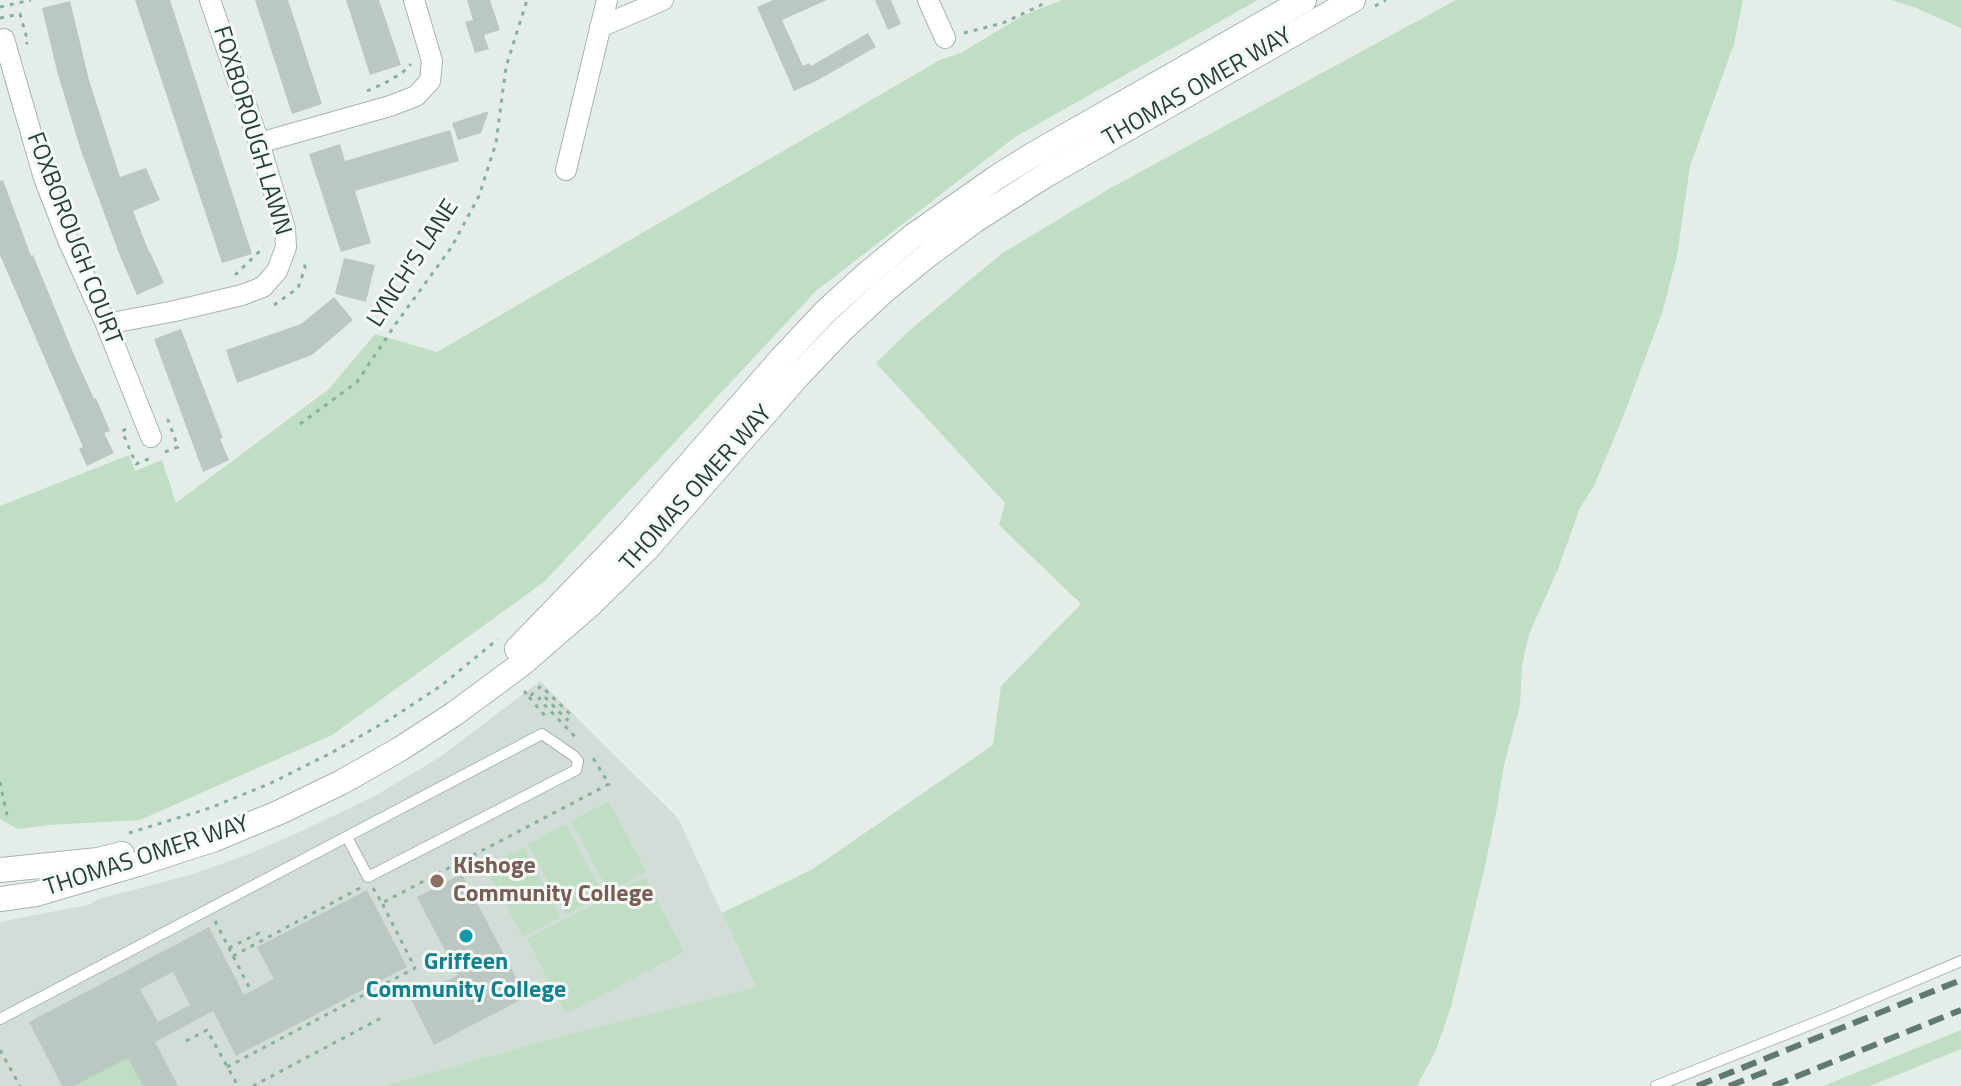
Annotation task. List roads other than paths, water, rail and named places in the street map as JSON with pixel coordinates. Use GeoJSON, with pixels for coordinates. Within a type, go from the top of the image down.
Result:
{"type":"FeatureCollection","features":[{"type":"Feature","properties":{"kind":"street","name":"FOXBOROUGH LAWN"},"geometry":{"type":"LineString","coordinates":[[106,324],[242,295],[263,287],[277,271],[286,247],[285,229],[259,143],[210,0]]}},
{"type":"Feature","properties":{"kind":"street"},"geometry":{"type":"LineString","coordinates":[[259,143],[416,96],[430,81],[432,61],[414,0]]}},
{"type":"Feature","properties":{"kind":"street"},"geometry":{"type":"LineString","coordinates":[[566,170],[607,0]]}},
{"type":"Feature","properties":{"kind":"street"},"geometry":{"type":"LineString","coordinates":[[600,27],[663,0]]}},
{"type":"Feature","properties":{"kind":"street"},"geometry":{"type":"LineString","coordinates":[[928,0],[945,38]]}},
{"type":"Feature","properties":{"kind":"street","name":"THOMAS OMER WAY"},"geometry":{"type":"LineString","coordinates":[[0,870],[107,858],[211,826],[336,771],[446,704],[514,652],[575,590],[781,359],[825,312],[868,273],[960,201],[1034,154],[1304,0]]}},
{"type":"Feature","properties":{"kind":"street","name":"THOMAS OMER WAY"},"geometry":{"type":"LineString","coordinates":[[0,899],[36,894],[138,864],[267,818],[342,782],[454,714],[523,663],[601,594],[646,550],[842,330],[928,255],[1046,175],[1353,0]]}},
{"type":"Feature","properties":{"kind":"street","name":"FOXBOROUGH COURT"},"geometry":{"type":"LineString","coordinates":[[9,35],[44,178],[156,442]]}},
{"type":"Feature","properties":{"kind":"lane"},"geometry":{"type":"LineString","coordinates":[[0,1019],[542,734],[578,761],[576,770],[368,877],[347,837]]}},
{"type":"Feature","properties":{"kind":"lane"},"geometry":{"type":"LineString","coordinates":[[1656,1086],[1961,961]]}},
{"type":"Feature","properties":{"kind":"railway"},"geometry":{"type":"LineString","coordinates":[[1697,1086],[1961,980]]}},
{"type":"Feature","properties":{"kind":"railway"},"geometry":{"type":"LineString","coordinates":[[1773,1086],[1961,1010]]}},
{"type":"Feature","properties":{"kind":"railway"},"geometry":{"type":"LineString","coordinates":[[1729,1086],[1770,1070]]}},
{"type":"Feature","properties":{"kind":"place","name":"Kishoge Community College"},"geometry":{"type":"Point","coordinates":[437,881]}},
{"type":"Feature","properties":{"kind":"place","name":"Griffeen Community College"},"geometry":{"type":"Point","coordinates":[466,936]}}]}
